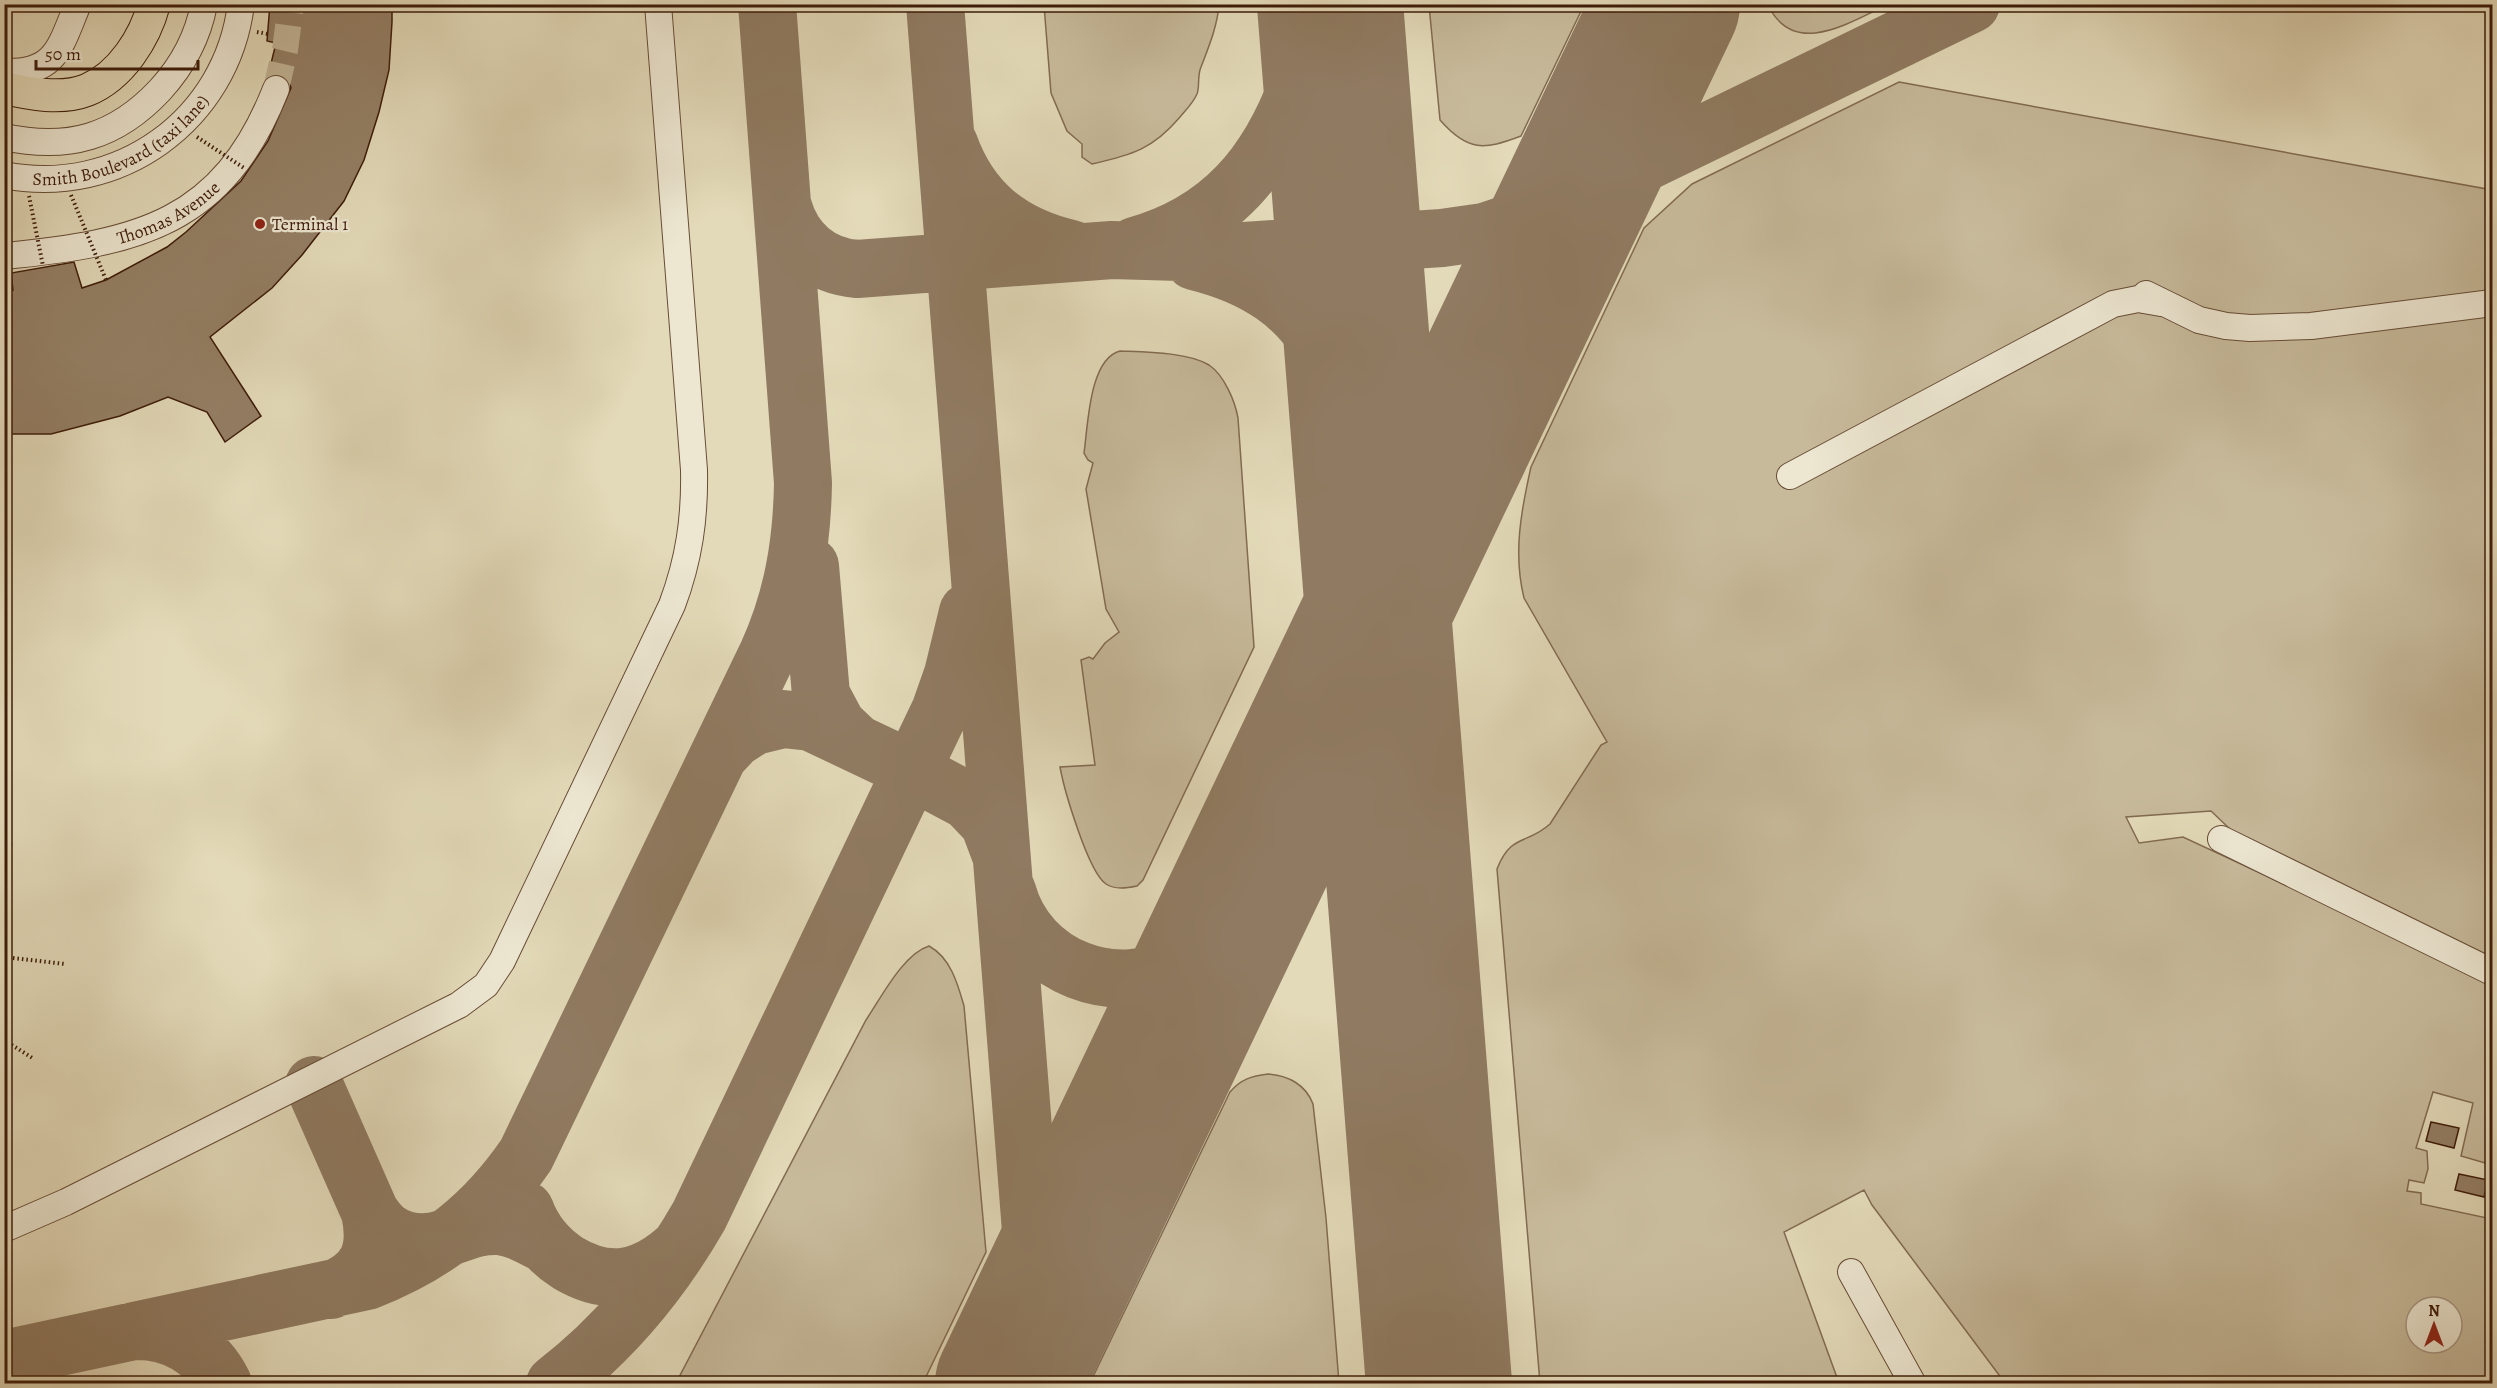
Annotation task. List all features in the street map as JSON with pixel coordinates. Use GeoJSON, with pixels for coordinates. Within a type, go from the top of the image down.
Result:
{"type":"FeatureCollection","features":[{"type":"Feature","properties":{"kind":"main road"},"geometry":{"type":"LineString","coordinates":[[4,88],[33,94],[63,94],[98,84],[129,54],[145,29],[154,4]]}},
{"type":"Feature","properties":{"kind":"street"},"geometry":{"type":"LineString","coordinates":[[4,72],[36,70],[49,61],[61,45],[78,4]]}},
{"type":"Feature","properties":{"kind":"street"},"geometry":{"type":"LineString","coordinates":[[4,137],[44,143],[68,141],[94,136],[117,126],[152,98],[173,75],[192,42],[204,4]]}},
{"type":"Feature","properties":{"kind":"street","name":"Smith Boulevard (taxi lane)"},"geometry":{"type":"LineString","coordinates":[[4,175],[52,180],[96,173],[126,162],[160,142],[193,112],[216,80],[232,45],[241,4]]}},
{"type":"Feature","properties":{"kind":"street"},"geometry":{"type":"LineString","coordinates":[[4,1229],[57,1207],[459,1005],[486,985],[502,961],[672,605],[685,568],[691,541],[694,470],[658,4]]}},
{"type":"Feature","properties":{"kind":"street","name":"Thomas Avenue"},"geometry":{"type":"LineString","coordinates":[[4,256],[65,250],[101,243],[120,238],[186,210],[216,188],[240,159],[257,132],[276,89]]}},
{"type":"Feature","properties":{"kind":"street"},"geometry":{"type":"LineString","coordinates":[[2130,285],[2187,316],[2212,323],[2267,329],[2311,326],[2493,303]]}},
{"type":"Feature","properties":{"kind":"street"},"geometry":{"type":"LineString","coordinates":[[1790,476],[2113,304],[2138,299],[2161,303]]}},
{"type":"Feature","properties":{"kind":"street"},"geometry":{"type":"LineString","coordinates":[[2221,839],[2493,972]]}},
{"type":"Feature","properties":{"kind":"street"},"geometry":{"type":"LineString","coordinates":[[1851,1272],[1913,1383]]}},
{"type":"Feature","properties":{"kind":"path"},"geometry":{"type":"LineString","coordinates":[[256,32],[268,34]]}},
{"type":"Feature","properties":{"kind":"path"},"geometry":{"type":"LineString","coordinates":[[196,137],[244,168]]}},
{"type":"Feature","properties":{"kind":"path"},"geometry":{"type":"LineString","coordinates":[[70,195],[106,280]]}},
{"type":"Feature","properties":{"kind":"path"},"geometry":{"type":"LineString","coordinates":[[29,196],[43,266]]}},
{"type":"Feature","properties":{"kind":"path"},"geometry":{"type":"LineString","coordinates":[[4,283],[12,282]]}},
{"type":"Feature","properties":{"kind":"path"},"geometry":{"type":"LineString","coordinates":[[4,861],[11,842],[7,836]]}},
{"type":"Feature","properties":{"kind":"path"},"geometry":{"type":"LineString","coordinates":[[4,957],[65,964]]}},
{"type":"Feature","properties":{"kind":"path"},"geometry":{"type":"LineString","coordinates":[[4,1040],[34,1059]]}},
{"type":"Feature","properties":{"kind":"shaded area"},"geometry":{"type":"Polygon","coordinates":[[[1044,5],[1219,5],[1215,29],[1200,70],[1198,91],[1194,100],[1170,128],[1151,144],[1130,154],[1092,164],[1082,157],[1082,144],[1067,131],[1051,93],[1044,5]]]}},
{"type":"Feature","properties":{"kind":"shaded area"},"geometry":{"type":"Polygon","coordinates":[[[1429,5],[1584,5],[1521,136],[1497,144],[1477,145],[1459,138],[1440,120],[1429,5]]]}},
{"type":"Feature","properties":{"kind":"shaded area"},"geometry":{"type":"Polygon","coordinates":[[[1768,5],[1887,5],[1840,27],[1823,32],[1807,33],[1792,30],[1779,21],[1768,5]]]}},
{"type":"Feature","properties":{"kind":"shaded area"},"geometry":{"type":"Polygon","coordinates":[[[1899,82],[2492,190],[2492,967],[2254,852],[2211,811],[2126,817],[2139,843],[2183,837],[2492,981],[2492,1165],[2461,1156],[2473,1103],[2433,1092],[2416,1148],[2427,1151],[2428,1169],[2424,1183],[2409,1180],[2407,1191],[2421,1193],[2421,1204],[2492,1219],[2492,1383],[2005,1383],[1872,1205],[1864,1190],[1784,1232],[1839,1383],[1540,1383],[1497,869],[1502,858],[1514,844],[1550,824],[1601,745],[1607,742],[1524,598],[1519,565],[1521,516],[1531,467],[1644,228],[1692,184],[1899,82]]]}},
{"type":"Feature","properties":{"kind":"shaded area"},"geometry":{"type":"Polygon","coordinates":[[[1120,351],[1190,357],[1200,361],[1214,369],[1231,396],[1238,418],[1254,647],[1143,880],[1137,886],[1121,888],[1106,884],[1092,864],[1066,793],[1060,767],[1095,765],[1081,660],[1089,657],[1093,659],[1105,643],[1119,632],[1106,609],[1086,489],[1093,463],[1084,453],[1089,411],[1096,380],[1110,357],[1120,351]]]}},
{"type":"Feature","properties":{"kind":"shaded area"},"geometry":{"type":"Polygon","coordinates":[[[929,946],[943,957],[948,965],[964,1006],[986,1252],[923,1383],[676,1383],[866,1020],[902,967],[919,951],[929,946]]]}},
{"type":"Feature","properties":{"kind":"shaded area"},"geometry":{"type":"Polygon","coordinates":[[[1268,1074],[1282,1076],[1301,1086],[1313,1104],[1326,1218],[1339,1383],[1090,1383],[1230,1092],[1247,1079],[1268,1074]]]}},
{"type":"Feature","properties":{"kind":"building","name":"Terminal 1"},"geometry":{"type":"Polygon","coordinates":[[[270,4],[392,4],[392,22],[389,70],[379,112],[364,160],[344,201],[302,255],[272,288],[210,337],[261,416],[225,442],[207,412],[168,397],[120,416],[51,434],[4,434],[4,291],[13,290],[11,273],[74,262],[82,288],[106,280],[167,247],[241,181],[268,141],[291,88],[289,81],[283,76],[275,74],[268,76],[276,43],[267,41],[270,4]]]}},
{"type":"Feature","properties":{"kind":"building"},"geometry":{"type":"Polygon","coordinates":[[[2431,1122],[2459,1128],[2454,1148],[2426,1141],[2431,1122]]]}},
{"type":"Feature","properties":{"kind":"building"},"geometry":{"type":"Polygon","coordinates":[[[2459,1174],[2488,1180],[2484,1197],[2455,1190],[2459,1174]]]}},
{"type":"Feature","properties":{"kind":"taxiway"},"geometry":{"type":"LineString","coordinates":[[4,1359],[367,1281],[415,1258],[457,1231],[493,1197],[526,1155],[768,653],[790,591],[801,527],[803,483],[767,4]]}},
{"type":"Feature","properties":{"kind":"taxiway"},"geometry":{"type":"LineString","coordinates":[[935,4],[1043,1384]]}},
{"type":"Feature","properties":{"kind":"taxiway"},"geometry":{"type":"LineString","coordinates":[[1135,246],[1193,222],[1216,206],[1256,165],[1272,140],[1298,84],[1315,35],[1322,4]]}},
{"type":"Feature","properties":{"kind":"taxiway"},"geometry":{"type":"LineString","coordinates":[[783,207],[794,231],[810,250],[831,263],[857,269],[1112,250],[1214,253],[1442,238],[1484,232],[1536,215],[1971,4]]}},
{"type":"Feature","properties":{"kind":"taxiway"},"geometry":{"type":"LineString","coordinates":[[949,144],[968,183],[995,213],[1030,235],[1071,249]]}},
{"type":"Feature","properties":{"kind":"taxiway"},"geometry":{"type":"LineString","coordinates":[[1194,261],[1238,275],[1273,295],[1300,319],[1321,347],[1337,379],[1350,415],[1369,497]]}},
{"type":"Feature","properties":{"kind":"taxiway"},"geometry":{"type":"LineString","coordinates":[[810,566],[821,695],[837,725],[856,743]]}},
{"type":"Feature","properties":{"kind":"taxiway"},"geometry":{"type":"LineString","coordinates":[[555,1384],[598,1347],[636,1307],[669,1263],[699,1216],[940,711],[953,674],[968,612]]}},
{"type":"Feature","properties":{"kind":"taxiway"},"geometry":{"type":"LineString","coordinates":[[720,754],[734,739],[754,726],[783,719],[811,722],[889,759],[968,801],[989,823],[1001,855]]}},
{"type":"Feature","properties":{"kind":"taxiway"},"geometry":{"type":"LineString","coordinates":[[1007,891],[1018,918],[1034,940],[1054,958],[1078,970],[1104,977],[1131,978],[1158,972],[1184,960],[1207,941],[1237,903]]}},
{"type":"Feature","properties":{"kind":"taxiway"},"geometry":{"type":"LineString","coordinates":[[314,1085],[370,1212]]}},
{"type":"Feature","properties":{"kind":"taxiway"},"geometry":{"type":"LineString","coordinates":[[525,1210],[537,1233],[554,1252],[568,1263],[598,1276],[613,1277],[640,1273],[654,1267],[680,1247]]}},
{"type":"Feature","properties":{"kind":"taxiway"},"geometry":{"type":"LineString","coordinates":[[331,1290],[354,1277],[368,1260],[373,1238],[370,1212],[384,1229],[405,1240],[431,1242],[486,1226],[499,1226],[517,1230],[545,1244]]}},
{"type":"Feature","properties":{"kind":"taxiway"},"geometry":{"type":"LineString","coordinates":[[134,1331],[162,1334],[187,1344],[207,1361],[223,1384]]}},
{"type":"Feature","properties":{"kind":"runway"},"geometry":{"type":"LineString","coordinates":[[1330,4],[1439,1384]]}},
{"type":"Feature","properties":{"kind":"runway"},"geometry":{"type":"LineString","coordinates":[[1008,1384],[1667,4]]}},
{"type":"Feature","properties":{"kind":"tunnel"},"geometry":{"type":"LineString","coordinates":[[276,89],[285,50],[291,4]]}},
{"type":"Feature","properties":{"kind":"place","name":"Terminal 1"},"geometry":{"type":"Point","coordinates":[260,224]}}]}
